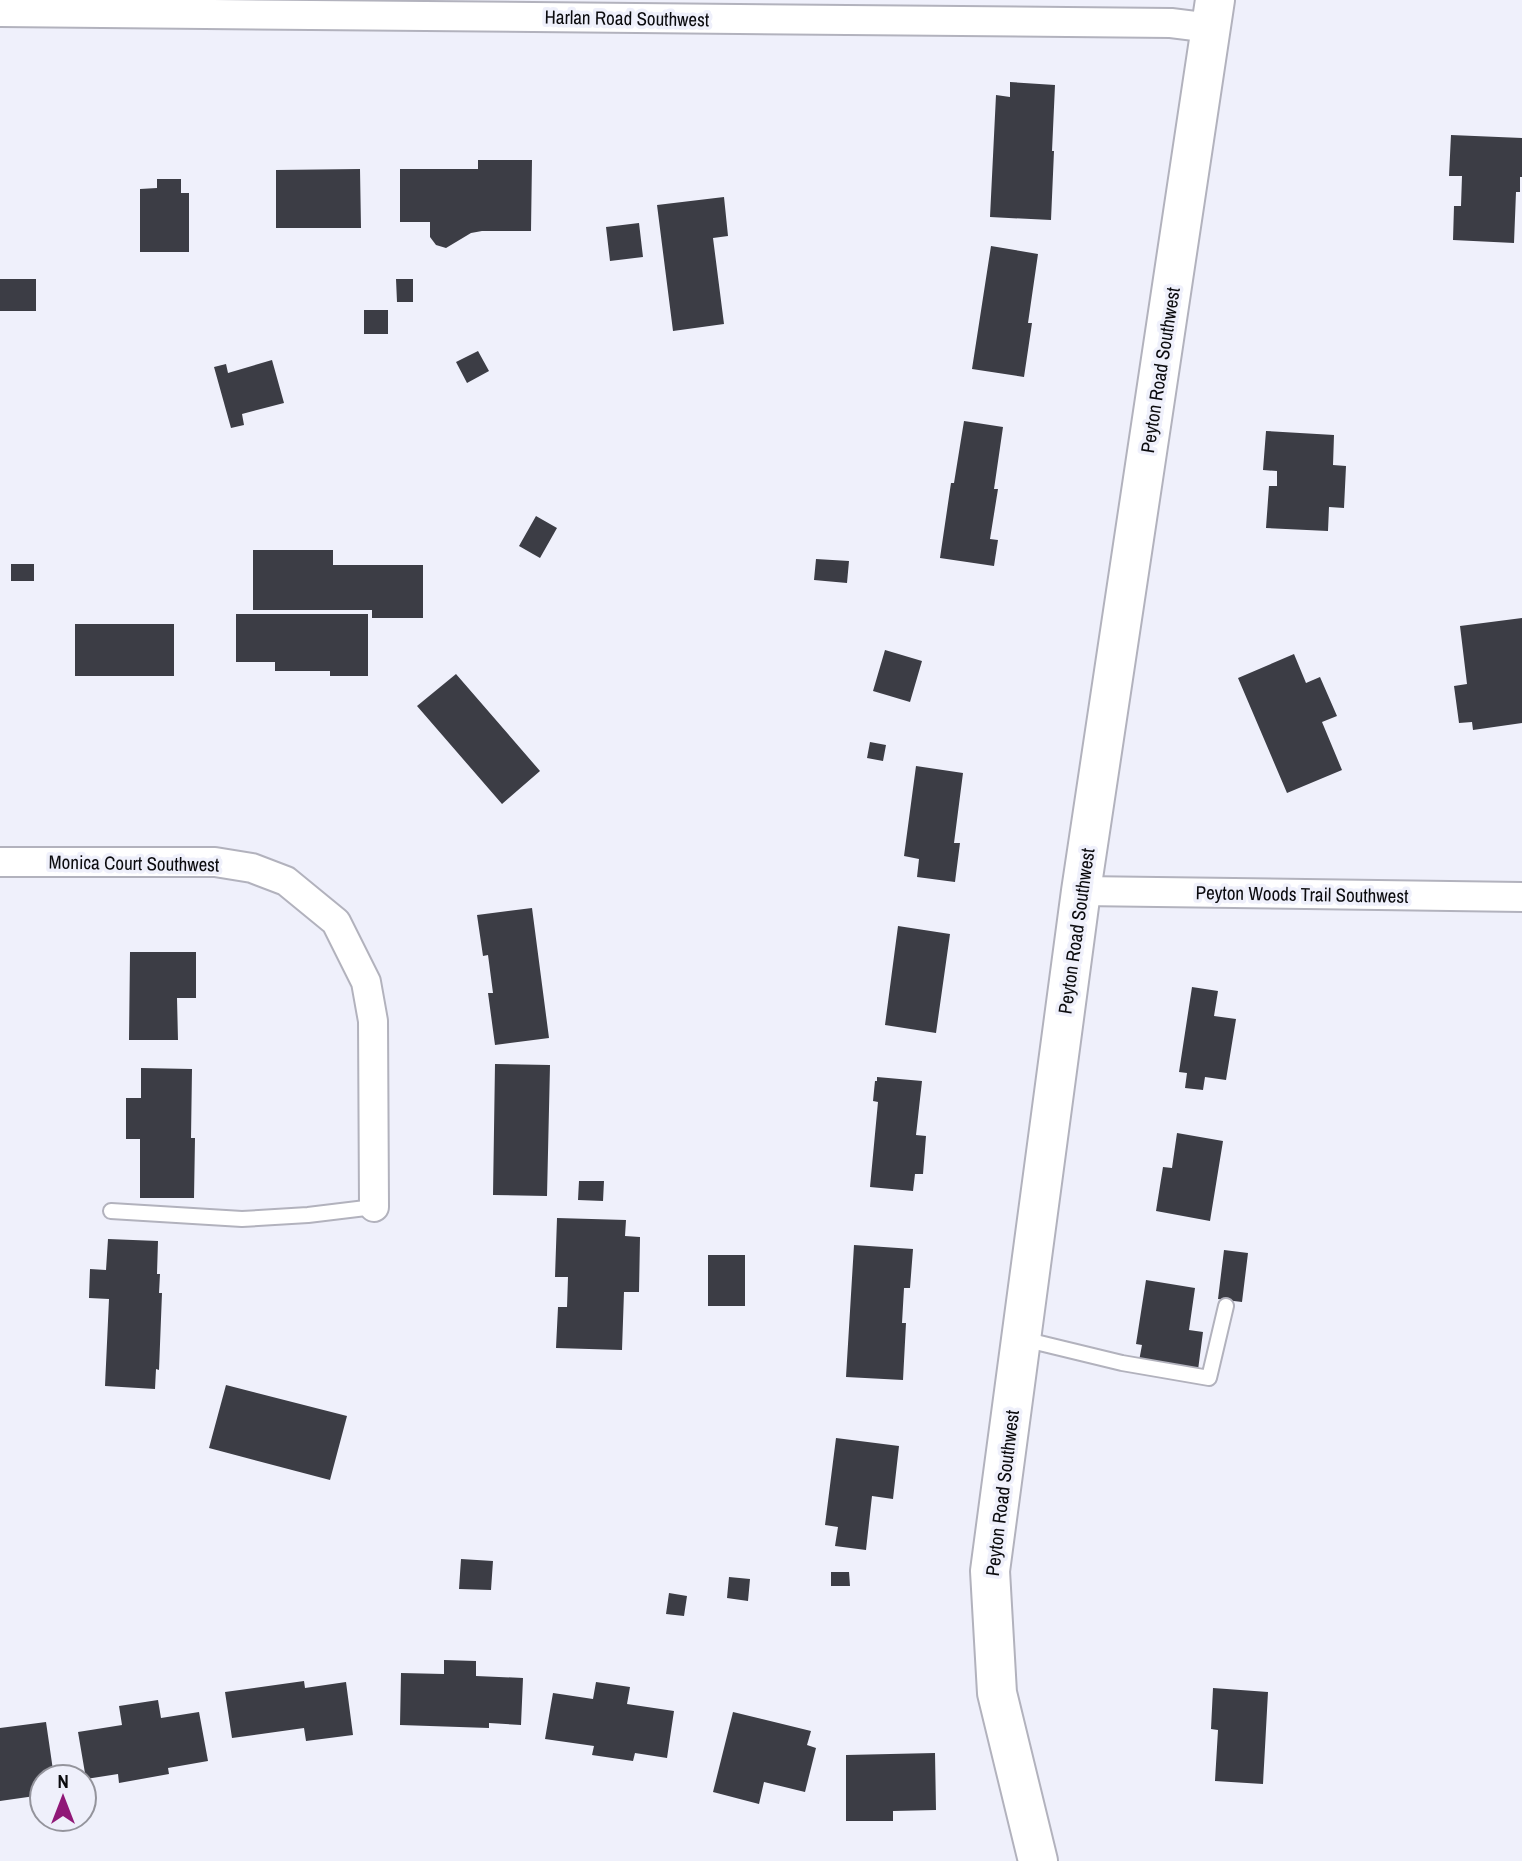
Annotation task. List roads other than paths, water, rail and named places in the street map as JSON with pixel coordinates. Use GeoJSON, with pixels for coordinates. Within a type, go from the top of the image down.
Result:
{"type":"FeatureCollection","features":[{"type":"Feature","properties":{"kind":"street","name":"Harlan Road Southwest"},"geometry":{"type":"LineString","coordinates":[[0,12],[1171,23],[1213,14]]}},
{"type":"Feature","properties":{"kind":"street","name":"Peyton Road Southwest"},"geometry":{"type":"LineString","coordinates":[[1038,1861],[997,1693],[990,1571],[1081,891],[1213,14]]}},
{"type":"Feature","properties":{"kind":"street","name":"Monica Court Southwest"},"geometry":{"type":"LineString","coordinates":[[0,862],[215,862],[251,868],[286,881],[336,922],[366,982],[373,1021],[374,1207]]}},
{"type":"Feature","properties":{"kind":"street","name":"Peyton Woods Trail Southwest"},"geometry":{"type":"LineString","coordinates":[[1081,891],[1522,897]]}},
{"type":"Feature","properties":{"kind":"lane"},"geometry":{"type":"LineString","coordinates":[[111,1212],[242,1219],[374,1207]]}},
{"type":"Feature","properties":{"kind":"lane"},"geometry":{"type":"LineString","coordinates":[[1021,1338],[1122,1363],[1209,1378],[1226,1306]]}}]}
